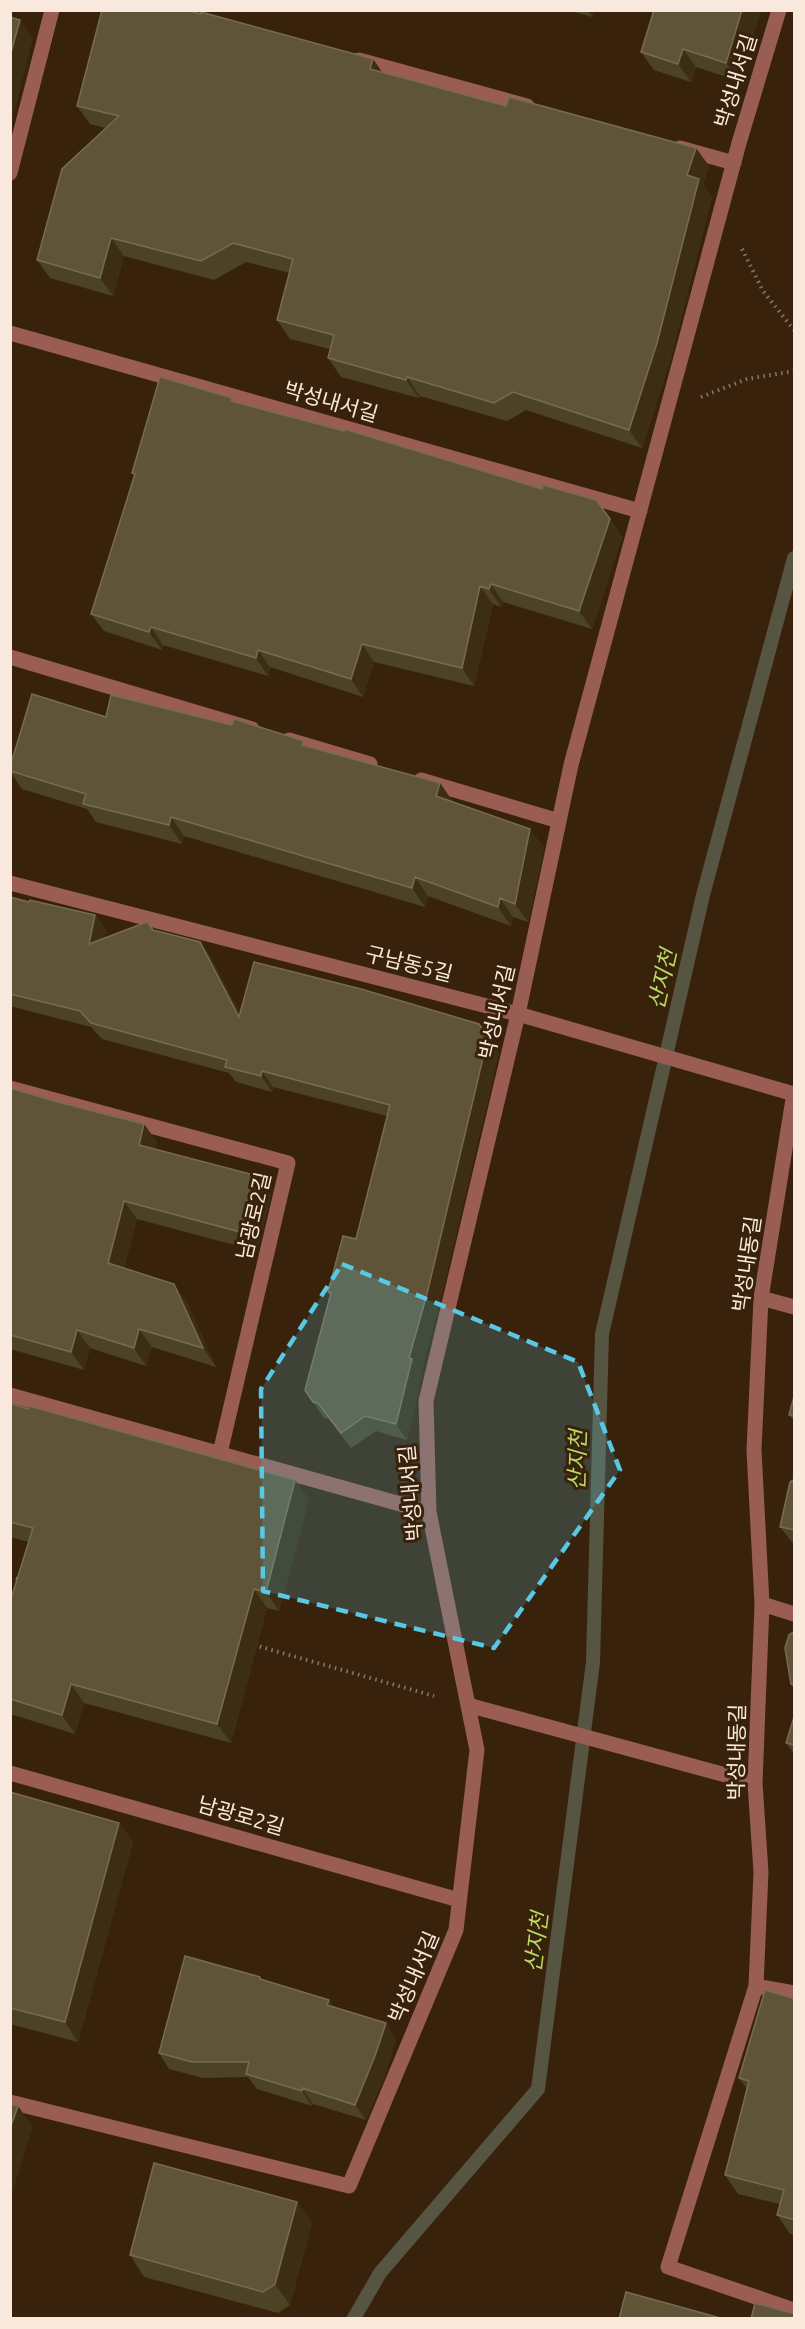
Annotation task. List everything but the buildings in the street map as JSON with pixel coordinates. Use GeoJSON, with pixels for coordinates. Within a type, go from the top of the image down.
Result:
{"type":"FeatureCollection","features":[{"type":"Feature","properties":{"kind":"street"},"geometry":{"type":"LineString","coordinates":[[10,173],[52,10]]}},
{"type":"Feature","properties":{"kind":"street","name":"박성내서길"},"geometry":{"type":"LineString","coordinates":[[10,2102],[349,2186],[456,1930],[477,1750],[429,1512],[426,1401],[518,1014],[571,765],[734,163],[779,10]]}},
{"type":"Feature","properties":{"kind":"street"},"geometry":{"type":"LineString","coordinates":[[347,57],[541,110]]}},
{"type":"Feature","properties":{"kind":"street","name":"박성내서길"},"geometry":{"type":"LineString","coordinates":[[666,144],[734,163]]}},
{"type":"Feature","properties":{"kind":"street","name":"박성내서길"},"geometry":{"type":"LineString","coordinates":[[10,333],[640,511]]}},
{"type":"Feature","properties":{"kind":"street"},"geometry":{"type":"LineString","coordinates":[[10,657],[388,770]]}},
{"type":"Feature","properties":{"kind":"street"},"geometry":{"type":"LineString","coordinates":[[411,777],[559,821]]}},
{"type":"Feature","properties":{"kind":"street","name":"구남동5길"},"geometry":{"type":"LineString","coordinates":[[10,883],[518,1014],[794,1094]]}},
{"type":"Feature","properties":{"kind":"street","name":"남광로2길"},"geometry":{"type":"LineString","coordinates":[[10,1088],[288,1163],[220,1453]]}},
{"type":"Feature","properties":{"kind":"street","name":"박성내동길"},"geometry":{"type":"LineString","coordinates":[[794,1094],[761,1298],[754,1450],[762,1604],[755,1783],[761,1872],[756,1986],[668,2267],[795,2310]]}},
{"type":"Feature","properties":{"kind":"street"},"geometry":{"type":"LineString","coordinates":[[761,1298],[795,1307]]}},
{"type":"Feature","properties":{"kind":"street"},"geometry":{"type":"LineString","coordinates":[[10,1395],[429,1512]]}},
{"type":"Feature","properties":{"kind":"street"},"geometry":{"type":"LineString","coordinates":[[762,1604],[795,1614]]}},
{"type":"Feature","properties":{"kind":"street"},"geometry":{"type":"LineString","coordinates":[[468,1705],[755,1783]]}},
{"type":"Feature","properties":{"kind":"street","name":"남광로2길"},"geometry":{"type":"LineString","coordinates":[[10,1773],[459,1900]]}},
{"type":"Feature","properties":{"kind":"street"},"geometry":{"type":"LineString","coordinates":[[756,1986],[795,1993]]}},
{"type":"Feature","properties":{"kind":"path"},"geometry":{"type":"LineString","coordinates":[[722,207],[763,291],[795,330]]}},
{"type":"Feature","properties":{"kind":"path"},"geometry":{"type":"LineString","coordinates":[[667,411],[747,379],[795,371]]}},
{"type":"Feature","properties":{"kind":"path"},"geometry":{"type":"LineString","coordinates":[[10,1577],[22,1580]]}},
{"type":"Feature","properties":{"kind":"path"},"geometry":{"type":"LineString","coordinates":[[250,1644],[468,1705]]}},
{"type":"Feature","properties":{"kind":"highlighted area"},"geometry":{"type":"Polygon","coordinates":[[[342,1264],[578,1362],[620,1470],[494,1648],[263,1591],[261,1389],[342,1264]]]}},
{"type":"Feature","properties":{"kind":"waterway","name":"산지천"},"geometry":{"type":"LineString","coordinates":[[354,2318],[380,2273],[538,2089],[593,1662],[602,1334],[703,895],[794,558]]}}]}
